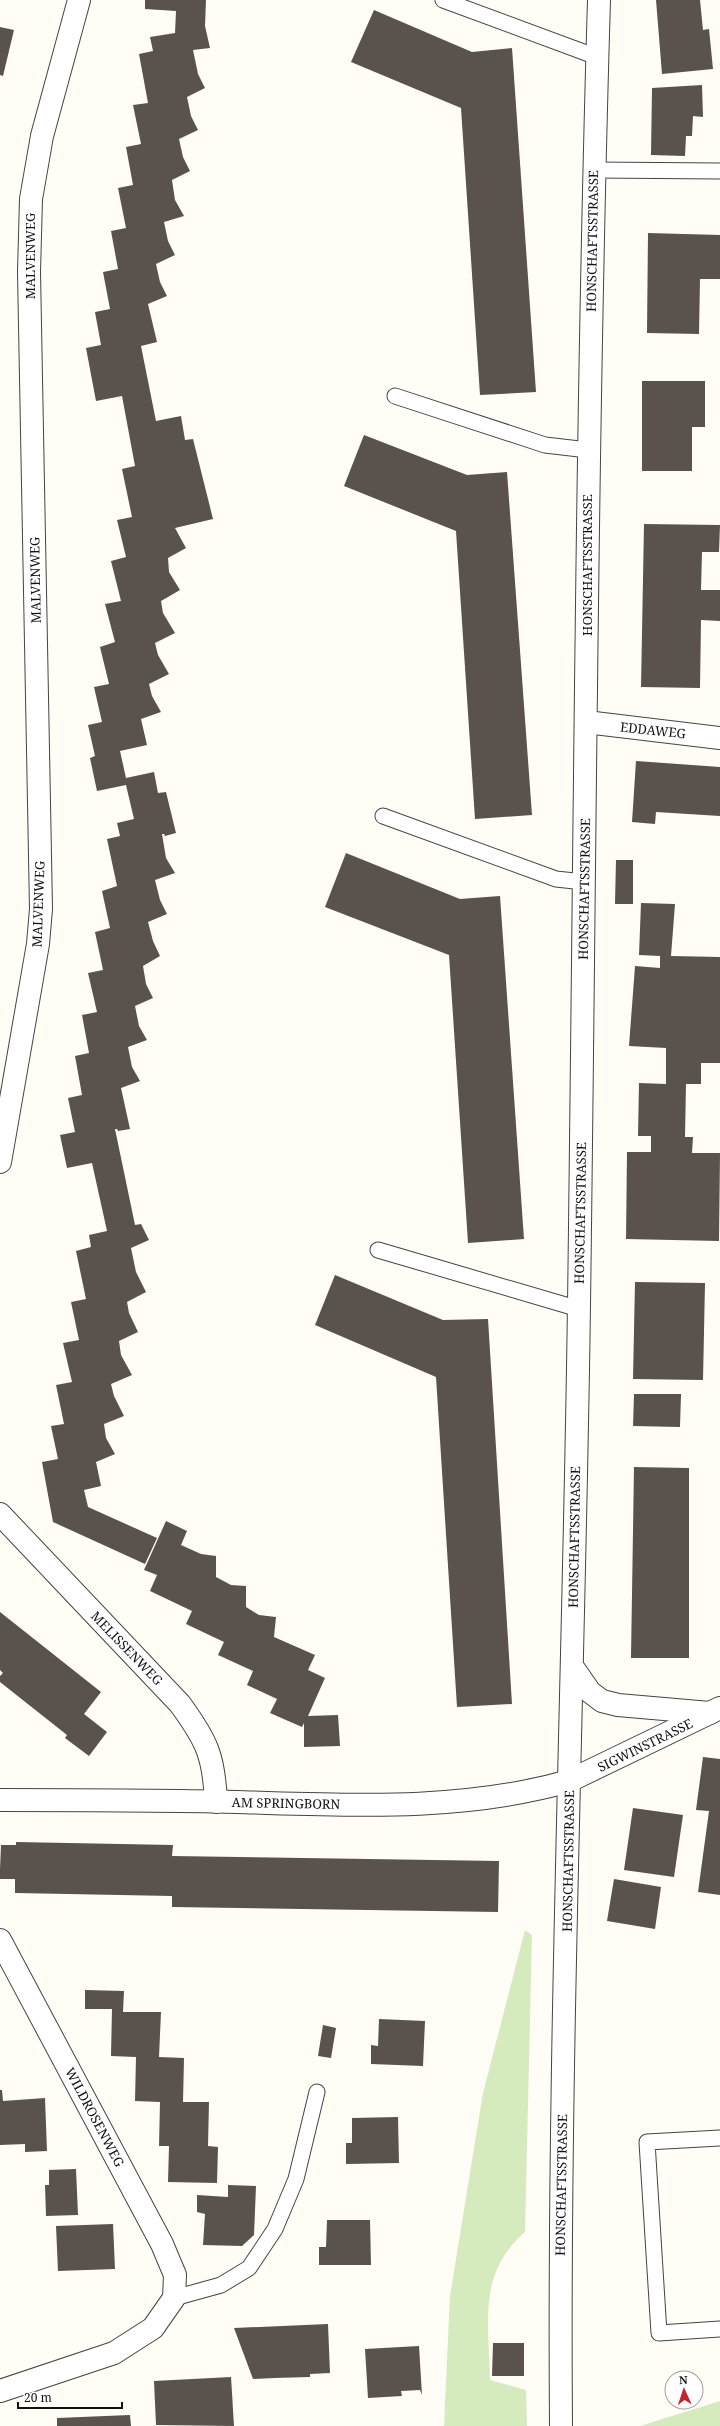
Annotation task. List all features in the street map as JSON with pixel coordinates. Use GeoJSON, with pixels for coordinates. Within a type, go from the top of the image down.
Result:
{"type":"FeatureCollection","features":[{"type":"Feature","properties":{"kind":"street","name":"MALVENWEG"},"geometry":{"type":"LineString","coordinates":[[0,1162],[38,944],[41,909],[30,280],[31,199],[42,136],[79,0]]}},
{"type":"Feature","properties":{"kind":"street","name":"HONSCHAFTSSTRASSE"},"geometry":{"type":"LineString","coordinates":[[561,2426],[560,2222],[579,1309],[588,450],[593,170],[599,0]]}},
{"type":"Feature","properties":{"kind":"street","name":"EDDAWEG"},"geometry":{"type":"LineString","coordinates":[[586,722],[720,738]]}},
{"type":"Feature","properties":{"kind":"street","name":"MELISSENWEG"},"geometry":{"type":"LineString","coordinates":[[0,1514],[180,1704],[202,1733],[211,1755],[216,1802]]}},
{"type":"Feature","properties":{"kind":"street"},"geometry":{"type":"LineString","coordinates":[[572,1666],[590,1692],[602,1701],[618,1704],[715,1711]]}},
{"type":"Feature","properties":{"kind":"street","name":"SIGWINSTRASSE"},"geometry":{"type":"LineString","coordinates":[[569,1781],[715,1711]]}},
{"type":"Feature","properties":{"kind":"street","name":"AM SPRINGBORN"},"geometry":{"type":"LineString","coordinates":[[0,1800],[216,1802],[333,1805],[480,1800],[529,1792],[569,1781]]}},
{"type":"Feature","properties":{"kind":"street","name":"WILDROSENWEG"},"geometry":{"type":"LineString","coordinates":[[0,1940],[162,2244],[175,2276],[174,2298]]}},
{"type":"Feature","properties":{"kind":"street"},"geometry":{"type":"LineString","coordinates":[[0,2392],[114,2353],[153,2328],[174,2298]]}},
{"type":"Feature","properties":{"kind":"lane"},"geometry":{"type":"LineString","coordinates":[[443,0],[597,57]]}},
{"type":"Feature","properties":{"kind":"lane"},"geometry":{"type":"LineString","coordinates":[[593,170],[720,171]]}},
{"type":"Feature","properties":{"kind":"lane"},"geometry":{"type":"LineString","coordinates":[[395,396],[545,445],[588,450]]}},
{"type":"Feature","properties":{"kind":"lane"},"geometry":{"type":"LineString","coordinates":[[383,816],[556,879],[584,882]]}},
{"type":"Feature","properties":{"kind":"lane"},"geometry":{"type":"LineString","coordinates":[[378,1250],[579,1309]]}},
{"type":"Feature","properties":{"kind":"lane"},"geometry":{"type":"LineString","coordinates":[[174,2298],[221,2285],[249,2268],[275,2229],[296,2179],[317,2092]]}},
{"type":"Feature","properties":{"kind":"lane"},"geometry":{"type":"LineString","coordinates":[[720,2138],[647,2142],[658,2333],[720,2329]]}},
{"type":"Feature","properties":{"kind":"green space"},"geometry":{"type":"Polygon","coordinates":[[[525,1930],[532,1935],[525,2232],[510,2248],[499,2265],[493,2282],[489,2300],[488,2338],[490,2380],[526,2390],[527,2426],[444,2426],[450,2296],[483,2093],[525,1930]]]}},
{"type":"Feature","properties":{"kind":"green space"},"geometry":{"type":"Polygon","coordinates":[[[720,2401],[720,2426],[640,2426],[691,2410],[704,2410],[704,2406],[720,2401]]]}},
{"type":"Feature","properties":{"kind":"building"},"geometry":{"type":"Polygon","coordinates":[[[145,0],[206,0],[205,26],[210,48],[193,50],[198,74],[205,88],[187,97],[191,116],[198,130],[179,139],[183,157],[190,171],[172,180],[175,200],[184,216],[164,222],[168,241],[175,255],[156,264],[160,282],[167,296],[148,304],[157,342],[141,346],[156,421],[181,416],[185,440],[193,439],[213,519],[175,528],[186,548],[168,558],[169,572],[180,590],[161,601],[163,613],[175,633],[155,643],[158,655],[169,674],[149,684],[152,696],[161,712],[141,719],[147,745],[120,751],[126,778],[154,772],[158,793],[166,792],[176,833],[165,836],[162,834],[166,858],[175,873],[155,880],[160,900],[167,914],[148,922],[153,941],[160,956],[143,966],[146,984],[153,998],[135,1006],[139,1026],[147,1040],[128,1047],[132,1067],[140,1081],[121,1088],[130,1129],[118,1131],[115,1129],[135,1225],[141,1224],[149,1240],[131,1248],[136,1272],[146,1292],[127,1302],[129,1313],[138,1332],[119,1341],[121,1355],[132,1375],[111,1384],[114,1396],[124,1416],[104,1424],[106,1438],[115,1454],[96,1462],[101,1486],[84,1490],[88,1507],[157,1538],[145,1564],[53,1522],[42,1462],[58,1459],[51,1426],[64,1424],[56,1385],[72,1382],[63,1343],[79,1340],[71,1302],[86,1299],[76,1251],[91,1247],[89,1235],[107,1231],[92,1163],[67,1168],[60,1135],[75,1132],[68,1098],[82,1095],[75,1056],[89,1053],[82,1015],[97,1012],[88,973],[103,970],[95,932],[110,928],[102,891],[117,886],[107,839],[120,836],[117,823],[134,819],[126,785],[97,791],[90,758],[95,756],[88,725],[102,722],[94,687],[109,684],[100,647],[115,642],[105,604],[121,601],[111,561],[126,557],[117,520],[132,517],[122,469],[135,466],[122,396],[96,401],[86,348],[101,345],[95,312],[110,309],[103,272],[118,269],[111,231],[126,228],[118,188],[133,185],[126,147],[141,144],[133,105],[148,103],[139,54],[153,51],[150,37],[175,33],[176,11],[145,9],[145,0]]]}},
{"type":"Feature","properties":{"kind":"building"},"geometry":{"type":"Polygon","coordinates":[[[656,0],[700,0],[703,30],[709,29],[713,69],[662,74],[656,0]]]}},
{"type":"Feature","properties":{"kind":"building"},"geometry":{"type":"Polygon","coordinates":[[[374,10],[472,52],[512,48],[536,392],[480,395],[461,108],[351,62],[374,10]]]}},
{"type":"Feature","properties":{"kind":"building"},"geometry":{"type":"Polygon","coordinates":[[[0,27],[14,30],[3,76],[0,75],[0,27]]]}},
{"type":"Feature","properties":{"kind":"building"},"geometry":{"type":"Polygon","coordinates":[[[702,85],[703,117],[693,116],[692,136],[686,136],[685,156],[651,155],[652,88],[702,85]]]}},
{"type":"Feature","properties":{"kind":"building"},"geometry":{"type":"Polygon","coordinates":[[[648,233],[720,235],[720,279],[700,279],[699,334],[647,333],[648,233]]]}},
{"type":"Feature","properties":{"kind":"building"},"geometry":{"type":"Polygon","coordinates":[[[642,381],[705,381],[705,427],[692,427],[692,471],[642,471],[642,381]]]}},
{"type":"Feature","properties":{"kind":"building"},"geometry":{"type":"Polygon","coordinates":[[[364,435],[467,475],[507,472],[532,815],[475,819],[456,531],[344,486],[364,435]]]}},
{"type":"Feature","properties":{"kind":"building"},"geometry":{"type":"Polygon","coordinates":[[[644,524],[720,525],[719,552],[702,552],[701,590],[720,590],[720,621],[701,620],[700,688],[641,687],[644,524]]]}},
{"type":"Feature","properties":{"kind":"building"},"geometry":{"type":"Polygon","coordinates":[[[636,761],[720,767],[720,816],[656,812],[655,824],[632,822],[636,761]]]}},
{"type":"Feature","properties":{"kind":"building"},"geometry":{"type":"Polygon","coordinates":[[[346,853],[460,899],[500,896],[524,1239],[468,1243],[449,955],[325,907],[346,853]]]}},
{"type":"Feature","properties":{"kind":"building"},"geometry":{"type":"Polygon","coordinates":[[[616,860],[633,860],[633,904],[615,904],[616,860]]]}},
{"type":"Feature","properties":{"kind":"building"},"geometry":{"type":"Polygon","coordinates":[[[641,903],[675,904],[671,956],[720,957],[720,1063],[701,1063],[701,1084],[686,1084],[685,1137],[693,1137],[692,1153],[720,1153],[719,1241],[626,1239],[627,1152],[651,1152],[651,1136],[638,1136],[639,1083],[666,1084],[666,1048],[629,1046],[635,966],[660,968],[660,956],[639,955],[641,903]]]}},
{"type":"Feature","properties":{"kind":"building"},"geometry":{"type":"Polygon","coordinates":[[[335,1275],[443,1320],[488,1319],[512,1704],[457,1707],[436,1377],[315,1325],[335,1275]]]}},
{"type":"Feature","properties":{"kind":"building"},"geometry":{"type":"Polygon","coordinates":[[[635,1282],[705,1283],[703,1380],[633,1379],[635,1282]]]}},
{"type":"Feature","properties":{"kind":"building"},"geometry":{"type":"Polygon","coordinates":[[[634,1394],[681,1394],[680,1427],[633,1426],[634,1394]]]}},
{"type":"Feature","properties":{"kind":"building"},"geometry":{"type":"Polygon","coordinates":[[[634,1467],[689,1468],[689,1658],[631,1658],[634,1467]]]}},
{"type":"Feature","properties":{"kind":"building"},"geometry":{"type":"Polygon","coordinates":[[[166,1521],[187,1531],[181,1545],[201,1554],[216,1556],[216,1577],[231,1585],[246,1586],[246,1607],[259,1615],[276,1617],[274,1637],[315,1655],[308,1670],[325,1678],[308,1716],[338,1715],[340,1746],[304,1747],[304,1723],[302,1727],[270,1713],[277,1699],[247,1685],[253,1671],[218,1655],[224,1642],[186,1624],[192,1611],[150,1591],[157,1575],[144,1570],[166,1521]]]}},
{"type":"Feature","properties":{"kind":"building"},"geometry":{"type":"Polygon","coordinates":[[[0,1612],[101,1692],[84,1714],[107,1732],[89,1756],[65,1738],[67,1735],[0,1682],[0,1676],[3,1673],[0,1670],[0,1612]]]}},
{"type":"Feature","properties":{"kind":"building"},"geometry":{"type":"Polygon","coordinates":[[[703,1757],[720,1759],[720,1895],[698,1892],[709,1811],[696,1810],[703,1757]]]}},
{"type":"Feature","properties":{"kind":"building"},"geometry":{"type":"Polygon","coordinates":[[[633,1808],[683,1815],[674,1877],[624,1870],[633,1808]]]}},
{"type":"Feature","properties":{"kind":"building"},"geometry":{"type":"Polygon","coordinates":[[[16,1842],[173,1845],[172,1856],[499,1861],[498,1912],[172,1907],[172,1896],[15,1893],[15,1879],[0,1879],[0,1869],[1,1845],[16,1845],[16,1842]]]}},
{"type":"Feature","properties":{"kind":"building"},"geometry":{"type":"Polygon","coordinates":[[[614,1879],[661,1887],[655,1929],[607,1921],[614,1879]]]}},
{"type":"Feature","properties":{"kind":"building"},"geometry":{"type":"Polygon","coordinates":[[[85,1990],[124,1991],[123,2012],[161,2012],[159,2057],[184,2058],[183,2102],[209,2102],[208,2146],[218,2147],[217,2183],[168,2182],[169,2146],[159,2146],[160,2102],[135,2101],[136,2057],[111,2056],[112,2009],[85,2009],[85,1990]]]}},
{"type":"Feature","properties":{"kind":"building"},"geometry":{"type":"Polygon","coordinates":[[[379,2019],[425,2021],[423,2066],[371,2064],[371,2045],[378,2046],[379,2019]]]}},
{"type":"Feature","properties":{"kind":"building"},"geometry":{"type":"Polygon","coordinates":[[[323,2025],[336,2028],[331,2058],[318,2056],[323,2025]]]}},
{"type":"Feature","properties":{"kind":"building"},"geometry":{"type":"Polygon","coordinates":[[[0,2090],[2,2090],[3,2101],[45,2098],[47,2151],[25,2152],[25,2144],[0,2145],[0,2090]]]}},
{"type":"Feature","properties":{"kind":"building"},"geometry":{"type":"Polygon","coordinates":[[[398,2117],[399,2163],[346,2164],[346,2143],[352,2143],[352,2118],[398,2117]]]}},
{"type":"Feature","properties":{"kind":"building"},"geometry":{"type":"Polygon","coordinates":[[[76,2169],[78,2215],[46,2216],[45,2185],[49,2185],[49,2170],[76,2169]]]}},
{"type":"Feature","properties":{"kind":"building"},"geometry":{"type":"Polygon","coordinates":[[[228,2185],[256,2186],[254,2235],[242,2246],[203,2245],[205,2214],[197,2212],[197,2195],[228,2197],[228,2185]]]}},
{"type":"Feature","properties":{"kind":"building"},"geometry":{"type":"Polygon","coordinates":[[[327,2220],[370,2220],[371,2265],[319,2265],[319,2247],[326,2247],[327,2220]]]}},
{"type":"Feature","properties":{"kind":"building"},"geometry":{"type":"Polygon","coordinates":[[[113,2224],[115,2269],[58,2271],[56,2226],[113,2224]]]}},
{"type":"Feature","properties":{"kind":"building"},"geometry":{"type":"Polygon","coordinates":[[[328,2324],[330,2373],[310,2374],[310,2377],[253,2379],[234,2328],[328,2324]]]}},
{"type":"Feature","properties":{"kind":"building"},"geometry":{"type":"Polygon","coordinates":[[[493,2343],[524,2343],[524,2376],[492,2376],[493,2343]]]}},
{"type":"Feature","properties":{"kind":"building"},"geometry":{"type":"Polygon","coordinates":[[[419,2346],[422,2395],[420,2390],[401,2391],[402,2396],[368,2398],[365,2349],[419,2346]]]}},
{"type":"Feature","properties":{"kind":"building"},"geometry":{"type":"Polygon","coordinates":[[[231,2377],[234,2426],[156,2425],[154,2381],[231,2377]]]}},
{"type":"Feature","properties":{"kind":"building"},"geometry":{"type":"Polygon","coordinates":[[[130,2415],[131,2426],[57,2426],[57,2418],[130,2415]]]}}]}
